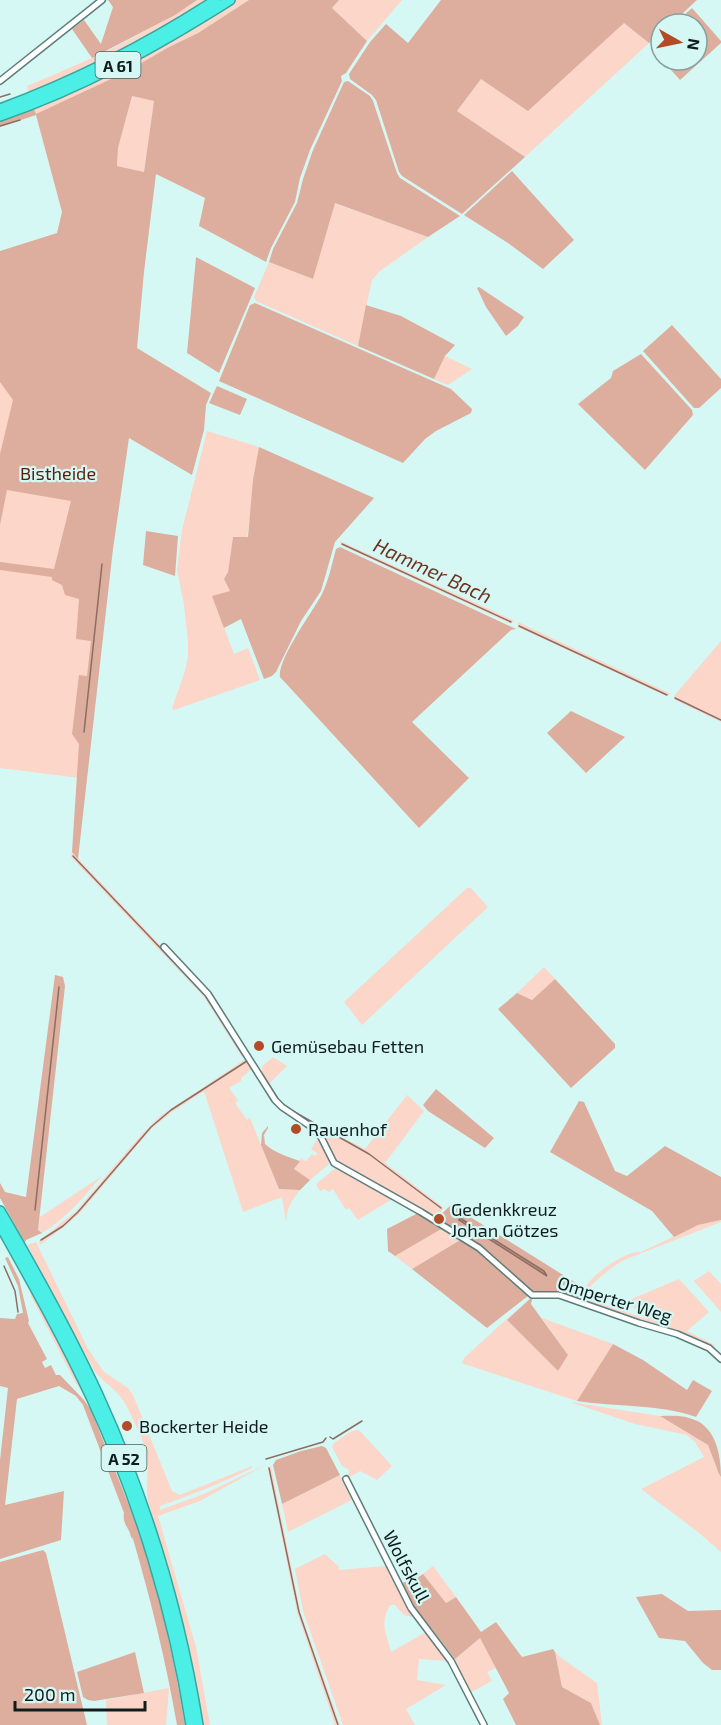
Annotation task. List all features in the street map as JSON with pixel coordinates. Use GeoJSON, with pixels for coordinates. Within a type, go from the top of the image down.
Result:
{"type":"FeatureCollection","features":[{"type":"Feature","properties":{"kind":"highway","name":"A 61"},"geometry":{"type":"LineString","coordinates":[[0,109],[90,71],[140,45],[216,0]]}},
{"type":"Feature","properties":{"kind":"highway","name":"A 61"},"geometry":{"type":"LineString","coordinates":[[0,116],[61,93],[110,69],[178,32],[230,0]]}},
{"type":"Feature","properties":{"kind":"highway","name":"A 52"},"geometry":{"type":"LineString","coordinates":[[0,1211],[73,1343],[128,1467],[170,1595],[198,1725]]}},
{"type":"Feature","properties":{"kind":"highway","name":"A 52"},"geometry":{"type":"LineString","coordinates":[[0,1225],[74,1362],[121,1469],[147,1543],[163,1598],[179,1662],[191,1725]]}},
{"type":"Feature","properties":{"kind":"street"},"geometry":{"type":"LineString","coordinates":[[0,81],[102,0]]}},
{"type":"Feature","properties":{"kind":"street","name":"Omperter Weg"},"geometry":{"type":"LineString","coordinates":[[164,947],[208,994],[275,1100],[313,1128],[321,1137],[334,1163],[479,1248],[532,1294],[559,1295],[677,1334],[709,1348],[721,1359]]}},
{"type":"Feature","properties":{"kind":"street","name":"Wolfskull"},"geometry":{"type":"LineString","coordinates":[[346,1479],[411,1608],[451,1661],[484,1725]]}},
{"type":"Feature","properties":{"kind":"green space"},"geometry":{"type":"Polygon","coordinates":[[[108,0],[197,0],[175,15],[92,58],[72,29],[84,20],[101,44],[113,7],[108,0]]]}},
{"type":"Feature","properties":{"kind":"green space"},"geometry":{"type":"Polygon","coordinates":[[[197,0],[249,0],[198,33],[124,73],[36,115],[27,86],[114,47],[197,0]]]}},
{"type":"Feature","properties":{"kind":"green space"},"geometry":{"type":"Polygon","coordinates":[[[249,0],[339,0],[332,8],[367,41],[346,73],[341,76],[342,81],[310,150],[300,178],[295,202],[266,262],[199,226],[205,198],[156,174],[137,348],[211,393],[206,405],[204,430],[192,475],[129,438],[113,549],[78,859],[72,852],[79,744],[72,734],[79,675],[87,676],[91,641],[76,639],[79,599],[65,595],[62,585],[52,580],[52,577],[0,570],[0,562],[54,569],[71,501],[7,490],[0,525],[0,454],[13,400],[0,382],[0,251],[57,233],[62,212],[36,115],[0,127],[0,122],[34,109],[36,114],[124,73],[198,33],[249,0]],[[132,96],[118,148],[117,166],[144,172],[154,101],[132,96]]]}},
{"type":"Feature","properties":{"kind":"green space"},"geometry":{"type":"Polygon","coordinates":[[[339,0],[402,0],[367,41],[332,8],[339,0]]]}},
{"type":"Feature","properties":{"kind":"green space"},"geometry":{"type":"Polygon","coordinates":[[[441,0],[697,0],[684,12],[649,12],[649,43],[624,23],[528,111],[481,79],[457,111],[525,157],[462,214],[402,176],[376,100],[350,79],[349,74],[370,42],[386,24],[408,43],[441,0]]]}},
{"type":"Feature","properties":{"kind":"green space"},"geometry":{"type":"Polygon","coordinates":[[[624,23],[649,43],[525,157],[457,111],[481,79],[624,23]]]}},
{"type":"Feature","properties":{"kind":"green space"},"geometry":{"type":"Polygon","coordinates":[[[709,27],[721,41],[709,54],[709,27]]]}},
{"type":"Feature","properties":{"kind":"green space"},"geometry":{"type":"Polygon","coordinates":[[[673,72],[689,72],[680,80],[673,72]]]}},
{"type":"Feature","properties":{"kind":"green space"},"geometry":{"type":"Polygon","coordinates":[[[348,81],[370,96],[373,101],[400,178],[460,216],[428,237],[335,203],[313,279],[269,262],[273,249],[297,203],[313,150],[344,82],[348,81]]]}},
{"type":"Feature","properties":{"kind":"green space"},"geometry":{"type":"Polygon","coordinates":[[[132,96],[154,101],[144,172],[117,166],[118,148],[132,96]]]}},
{"type":"Feature","properties":{"kind":"green space"},"geometry":{"type":"Polygon","coordinates":[[[512,171],[574,240],[543,269],[464,215],[512,171]]]}},
{"type":"Feature","properties":{"kind":"green space"},"geometry":{"type":"Polygon","coordinates":[[[334,203],[428,237],[380,271],[372,280],[358,346],[256,301],[254,297],[269,262],[313,279],[334,203]]]}},
{"type":"Feature","properties":{"kind":"green space"},"geometry":{"type":"Polygon","coordinates":[[[196,257],[255,288],[219,373],[187,353],[196,257]]]}},
{"type":"Feature","properties":{"kind":"green space"},"geometry":{"type":"Polygon","coordinates":[[[479,287],[524,317],[518,326],[506,336],[486,307],[477,288],[479,287]]]}},
{"type":"Feature","properties":{"kind":"green space","name":"Bistheide"},"geometry":{"type":"Polygon","coordinates":[[[0,300],[119,455],[80,778],[0,768],[0,300]]]}},
{"type":"Feature","properties":{"kind":"green space"},"geometry":{"type":"Polygon","coordinates":[[[255,303],[451,389],[472,409],[471,413],[425,439],[403,463],[219,381],[250,305],[255,303]]]}},
{"type":"Feature","properties":{"kind":"green space"},"geometry":{"type":"Polygon","coordinates":[[[366,305],[401,316],[455,345],[445,356],[434,379],[358,346],[366,305]]]}},
{"type":"Feature","properties":{"kind":"green space"},"geometry":{"type":"Polygon","coordinates":[[[672,325],[721,379],[721,388],[699,408],[694,408],[643,351],[672,325]]]}},
{"type":"Feature","properties":{"kind":"green space"},"geometry":{"type":"Polygon","coordinates":[[[641,354],[692,410],[693,415],[645,470],[578,404],[611,378],[613,371],[641,354]]]}},
{"type":"Feature","properties":{"kind":"green space"},"geometry":{"type":"Polygon","coordinates":[[[445,356],[472,369],[448,385],[434,379],[445,356]]]}},
{"type":"Feature","properties":{"kind":"green space"},"geometry":{"type":"Polygon","coordinates":[[[217,386],[247,399],[240,415],[209,403],[217,386]]]}},
{"type":"Feature","properties":{"kind":"green space"},"geometry":{"type":"Polygon","coordinates":[[[207,431],[259,447],[247,538],[233,537],[228,572],[224,579],[230,591],[213,597],[234,654],[248,648],[260,680],[174,710],[172,708],[188,656],[184,605],[177,570],[182,530],[207,431]]]}},
{"type":"Feature","properties":{"kind":"green space"},"geometry":{"type":"Polygon","coordinates":[[[259,447],[374,498],[335,542],[321,591],[301,621],[276,672],[264,679],[241,619],[224,628],[212,596],[230,591],[224,579],[228,572],[233,537],[248,537],[253,480],[259,447]]]}},
{"type":"Feature","properties":{"kind":"green space"},"geometry":{"type":"Polygon","coordinates":[[[146,531],[178,536],[175,576],[143,565],[146,531]]]}},
{"type":"Feature","properties":{"kind":"green space"},"geometry":{"type":"Polygon","coordinates":[[[340,541],[515,621],[509,623],[341,545],[340,541]]]}},
{"type":"Feature","properties":{"kind":"green space"},"geometry":{"type":"Polygon","coordinates":[[[340,547],[516,629],[511,630],[412,722],[469,778],[419,828],[280,677],[284,659],[322,594],[336,549],[340,547]]]}},
{"type":"Feature","properties":{"kind":"green space"},"geometry":{"type":"Polygon","coordinates":[[[518,622],[671,694],[666,696],[518,627],[518,622]]]}},
{"type":"Feature","properties":{"kind":"green space"},"geometry":{"type":"Polygon","coordinates":[[[721,641],[721,722],[675,700],[674,696],[721,641]]]}},
{"type":"Feature","properties":{"kind":"green space"},"geometry":{"type":"Polygon","coordinates":[[[571,711],[625,737],[586,773],[547,733],[571,711]]]}},
{"type":"Feature","properties":{"kind":"green space"},"geometry":{"type":"Polygon","coordinates":[[[72,852],[207,995],[243,1052],[242,1057],[204,997],[71,857],[72,852]]]}},
{"type":"Feature","properties":{"kind":"green space"},"geometry":{"type":"Polygon","coordinates":[[[467,888],[471,888],[488,907],[362,1025],[344,1002],[467,888]]]}},
{"type":"Feature","properties":{"kind":"green space"},"geometry":{"type":"Polygon","coordinates":[[[544,967],[555,979],[532,1000],[517,993],[544,967]]]}},
{"type":"Feature","properties":{"kind":"green space"},"geometry":{"type":"Polygon","coordinates":[[[55,975],[63,977],[65,986],[38,1230],[42,1233],[26,1240],[25,1243],[0,1198],[0,1183],[5,1192],[26,1197],[55,975]]]}},
{"type":"Feature","properties":{"kind":"green space"},"geometry":{"type":"Polygon","coordinates":[[[555,979],[615,1044],[615,1048],[571,1088],[498,1009],[517,993],[532,1000],[555,979]]]}},
{"type":"Feature","properties":{"kind":"green space"},"geometry":{"type":"Polygon","coordinates":[[[273,1057],[287,1066],[269,1084],[282,1103],[365,1149],[407,1095],[424,1111],[385,1163],[444,1208],[436,1216],[431,1216],[340,1163],[324,1141],[328,1133],[285,1107],[269,1088],[263,1076],[262,1066],[273,1057]]]}},
{"type":"Feature","properties":{"kind":"green space"},"geometry":{"type":"Polygon","coordinates":[[[244,1060],[249,1061],[253,1068],[241,1078],[241,1081],[229,1088],[238,1100],[235,1103],[247,1120],[250,1118],[279,1189],[300,1190],[290,1205],[286,1222],[282,1197],[243,1212],[204,1091],[152,1128],[79,1214],[40,1245],[39,1241],[76,1211],[159,1117],[244,1060]]]}},
{"type":"Feature","properties":{"kind":"green space"},"geometry":{"type":"Polygon","coordinates":[[[436,1089],[494,1138],[485,1148],[428,1111],[423,1105],[436,1089]]]}},
{"type":"Feature","properties":{"kind":"green space"},"geometry":{"type":"Polygon","coordinates":[[[579,1101],[584,1102],[615,1171],[627,1176],[665,1146],[721,1177],[721,1220],[698,1225],[674,1237],[652,1211],[550,1152],[579,1101]]]}},
{"type":"Feature","properties":{"kind":"green space"},"geometry":{"type":"Polygon","coordinates":[[[268,1126],[264,1135],[265,1144],[276,1152],[300,1161],[294,1169],[310,1180],[300,1190],[279,1189],[261,1145],[262,1133],[268,1126]]]}},
{"type":"Feature","properties":{"kind":"green space"},"geometry":{"type":"Polygon","coordinates":[[[318,1138],[329,1160],[328,1165],[310,1180],[294,1169],[302,1158],[306,1161],[312,1154],[315,1156],[317,1153],[311,1149],[318,1138]]]}},
{"type":"Feature","properties":{"kind":"green space"},"geometry":{"type":"Polygon","coordinates":[[[337,1167],[394,1198],[358,1220],[349,1208],[346,1210],[333,1189],[329,1192],[324,1189],[320,1191],[316,1184],[337,1167]]]}},
{"type":"Feature","properties":{"kind":"green space"},"geometry":{"type":"Polygon","coordinates":[[[102,1176],[59,1221],[42,1233],[38,1231],[40,1217],[102,1176]]]}},
{"type":"Feature","properties":{"kind":"green space"},"geometry":{"type":"Polygon","coordinates":[[[451,1205],[584,1288],[577,1300],[564,1295],[568,1288],[561,1284],[556,1293],[531,1292],[480,1247],[439,1221],[438,1217],[451,1205]]]}},
{"type":"Feature","properties":{"kind":"green space"},"geometry":{"type":"Polygon","coordinates":[[[418,1213],[443,1228],[395,1256],[388,1251],[387,1229],[418,1213]]]}},
{"type":"Feature","properties":{"kind":"green space"},"geometry":{"type":"Polygon","coordinates":[[[721,1220],[721,1222],[624,1260],[599,1278],[577,1300],[595,1276],[619,1259],[634,1252],[641,1252],[698,1225],[721,1220]]]}},
{"type":"Feature","properties":{"kind":"green space"},"geometry":{"type":"Polygon","coordinates":[[[443,1228],[462,1239],[412,1269],[395,1256],[443,1228]]]}},
{"type":"Feature","properties":{"kind":"green space"},"geometry":{"type":"Polygon","coordinates":[[[462,1239],[528,1296],[487,1328],[412,1269],[462,1239]]]}},
{"type":"Feature","properties":{"kind":"green space"},"geometry":{"type":"Polygon","coordinates":[[[36,1242],[88,1349],[104,1372],[128,1388],[133,1395],[172,1491],[180,1495],[252,1466],[218,1484],[160,1506],[160,1510],[204,1494],[267,1464],[200,1501],[158,1516],[196,1647],[210,1725],[203,1725],[184,1626],[148,1502],[147,1456],[143,1444],[123,1400],[95,1372],[27,1245],[36,1242]]]}},
{"type":"Feature","properties":{"kind":"green space"},"geometry":{"type":"Polygon","coordinates":[[[8,1257],[19,1279],[28,1323],[47,1359],[42,1362],[45,1368],[51,1365],[56,1375],[60,1375],[91,1410],[130,1508],[163,1615],[185,1725],[177,1725],[152,1608],[133,1539],[124,1520],[124,1513],[83,1405],[76,1396],[59,1386],[17,1399],[5,1505],[64,1491],[61,1540],[0,1559],[0,1460],[8,1388],[0,1386],[0,1318],[15,1319],[17,1314],[23,1313],[18,1286],[5,1258],[8,1257]]]}},
{"type":"Feature","properties":{"kind":"green space"},"geometry":{"type":"Polygon","coordinates":[[[709,1271],[721,1284],[721,1312],[694,1281],[709,1271]]]}},
{"type":"Feature","properties":{"kind":"green space"},"geometry":{"type":"Polygon","coordinates":[[[679,1279],[709,1312],[687,1331],[715,1345],[712,1348],[695,1339],[582,1302],[584,1298],[644,1318],[627,1301],[679,1279]]]}},
{"type":"Feature","properties":{"kind":"green space"},"geometry":{"type":"Polygon","coordinates":[[[28,1282],[86,1394],[75,1382],[31,1296],[28,1282]]]}},
{"type":"Feature","properties":{"kind":"green space"},"geometry":{"type":"Polygon","coordinates":[[[533,1296],[531,1304],[568,1355],[558,1371],[507,1320],[533,1296]]]}},
{"type":"Feature","properties":{"kind":"green space"},"geometry":{"type":"Polygon","coordinates":[[[531,1297],[507,1320],[558,1371],[568,1355],[542,1318],[613,1344],[577,1401],[462,1362],[531,1297]]]}},
{"type":"Feature","properties":{"kind":"green space"},"geometry":{"type":"Polygon","coordinates":[[[613,1344],[643,1360],[687,1390],[693,1380],[712,1391],[696,1417],[668,1410],[577,1401],[613,1344]]]}},
{"type":"Feature","properties":{"kind":"green space"},"geometry":{"type":"Polygon","coordinates":[[[570,1402],[660,1416],[708,1445],[721,1477],[721,1552],[641,1489],[704,1457],[695,1442],[687,1435],[635,1424],[570,1402]]]}},
{"type":"Feature","properties":{"kind":"green space"},"geometry":{"type":"Polygon","coordinates":[[[660,1416],[686,1417],[705,1426],[718,1449],[721,1477],[708,1445],[660,1416]]]}},
{"type":"Feature","properties":{"kind":"green space"},"geometry":{"type":"Polygon","coordinates":[[[358,1430],[392,1466],[377,1480],[360,1471],[348,1478],[349,1470],[342,1466],[332,1447],[334,1443],[352,1431],[358,1430]]]}},
{"type":"Feature","properties":{"kind":"green space"},"geometry":{"type":"Polygon","coordinates":[[[322,1446],[326,1448],[340,1475],[282,1504],[273,1465],[276,1460],[322,1446]]]}},
{"type":"Feature","properties":{"kind":"green space"},"geometry":{"type":"Polygon","coordinates":[[[271,1466],[300,1611],[340,1725],[335,1725],[297,1612],[268,1468],[271,1466]]]}},
{"type":"Feature","properties":{"kind":"green space"},"geometry":{"type":"Polygon","coordinates":[[[340,1475],[352,1500],[288,1532],[282,1504],[340,1475]]]}},
{"type":"Feature","properties":{"kind":"green space"},"geometry":{"type":"Polygon","coordinates":[[[43,1550],[46,1553],[87,1725],[0,1725],[0,1562],[43,1550]]]}},
{"type":"Feature","properties":{"kind":"green space"},"geometry":{"type":"Polygon","coordinates":[[[325,1554],[339,1567],[339,1570],[386,1566],[413,1617],[404,1615],[395,1605],[390,1605],[384,1624],[391,1652],[426,1632],[448,1661],[419,1659],[417,1680],[446,1685],[406,1709],[415,1725],[343,1725],[303,1611],[295,1569],[325,1554]]]}},
{"type":"Feature","properties":{"kind":"green space"},"geometry":{"type":"Polygon","coordinates":[[[433,1566],[456,1597],[446,1603],[423,1574],[433,1566]]]}},
{"type":"Feature","properties":{"kind":"green space"},"geometry":{"type":"Polygon","coordinates":[[[423,1574],[446,1603],[456,1597],[481,1632],[496,1622],[522,1657],[553,1649],[562,1687],[591,1703],[600,1725],[516,1725],[503,1699],[509,1693],[480,1638],[455,1659],[413,1608],[401,1583],[416,1579],[423,1574]]]}},
{"type":"Feature","properties":{"kind":"green space"},"geometry":{"type":"Polygon","coordinates":[[[662,1594],[688,1611],[721,1610],[721,1670],[712,1670],[703,1663],[685,1641],[659,1638],[636,1597],[662,1594]]]}},
{"type":"Feature","properties":{"kind":"green space"},"geometry":{"type":"Polygon","coordinates":[[[480,1638],[496,1668],[487,1672],[492,1681],[470,1693],[453,1661],[480,1638]]]}},
{"type":"Feature","properties":{"kind":"green space"},"geometry":{"type":"Polygon","coordinates":[[[135,1652],[144,1693],[94,1701],[83,1697],[77,1672],[135,1652]]]}},
{"type":"Feature","properties":{"kind":"green space"},"geometry":{"type":"Polygon","coordinates":[[[555,1652],[597,1683],[602,1725],[591,1703],[562,1687],[555,1652]]]}},
{"type":"Feature","properties":{"kind":"green space"},"geometry":{"type":"Polygon","coordinates":[[[169,1688],[166,1725],[107,1725],[106,1700],[169,1688]]]}},
{"type":"Feature","properties":{"kind":"shaded area"},"geometry":{"type":"Polygon","coordinates":[[[460,1218],[544,1271],[547,1276],[459,1220],[460,1218]]]}},
{"type":"Feature","properties":{"kind":"waterway"},"geometry":{"type":"LineString","coordinates":[[0,97],[10,94]]}},
{"type":"Feature","properties":{"kind":"waterway"},"geometry":{"type":"LineString","coordinates":[[0,126],[20,120]]}},
{"type":"Feature","properties":{"kind":"waterway","name":"Hammer Bach"},"geometry":{"type":"LineString","coordinates":[[342,544],[511,622]]}},
{"type":"Feature","properties":{"kind":"waterway"},"geometry":{"type":"LineString","coordinates":[[84,732],[102,564]]}},
{"type":"Feature","properties":{"kind":"waterway","name":"Hammer Bach"},"geometry":{"type":"LineString","coordinates":[[519,626],[667,695]]}},
{"type":"Feature","properties":{"kind":"waterway","name":"Hammer Bach"},"geometry":{"type":"LineString","coordinates":[[675,698],[721,720]]}},
{"type":"Feature","properties":{"kind":"waterway"},"geometry":{"type":"LineString","coordinates":[[73,856],[206,996],[242,1053]]}},
{"type":"Feature","properties":{"kind":"waterway"},"geometry":{"type":"LineString","coordinates":[[35,1210],[59,987]]}},
{"type":"Feature","properties":{"kind":"waterway"},"geometry":{"type":"LineString","coordinates":[[41,1240],[63,1226],[78,1212],[151,1127],[171,1110],[247,1061]]}},
{"type":"Feature","properties":{"kind":"waterway"},"geometry":{"type":"LineString","coordinates":[[261,1072],[278,1099]]}},
{"type":"Feature","properties":{"kind":"waterway"},"geometry":{"type":"LineString","coordinates":[[291,1110],[369,1154],[441,1208]]}},
{"type":"Feature","properties":{"kind":"waterway"},"geometry":{"type":"LineString","coordinates":[[4,1266],[15,1291],[18,1312]]}},
{"type":"Feature","properties":{"kind":"waterway"},"geometry":{"type":"LineString","coordinates":[[330,1437],[333,1439],[362,1421]]}},
{"type":"Feature","properties":{"kind":"waterway"},"geometry":{"type":"LineString","coordinates":[[266,1459],[323,1442],[326,1438]]}},
{"type":"Feature","properties":{"kind":"waterway"},"geometry":{"type":"LineString","coordinates":[[269,1468],[299,1612],[338,1725]]}},
{"type":"Feature","properties":{"kind":"place","name":"Gemüsebau Fetten"},"geometry":{"type":"Point","coordinates":[259,1046]}},
{"type":"Feature","properties":{"kind":"place","name":"Rauenhof"},"geometry":{"type":"Point","coordinates":[296,1129]}},
{"type":"Feature","properties":{"kind":"place","name":"Gedenkkreuz Johan Götzes"},"geometry":{"type":"Point","coordinates":[439,1219]}},
{"type":"Feature","properties":{"kind":"place","name":"Bockerter Heide"},"geometry":{"type":"Point","coordinates":[127,1426]}}]}
